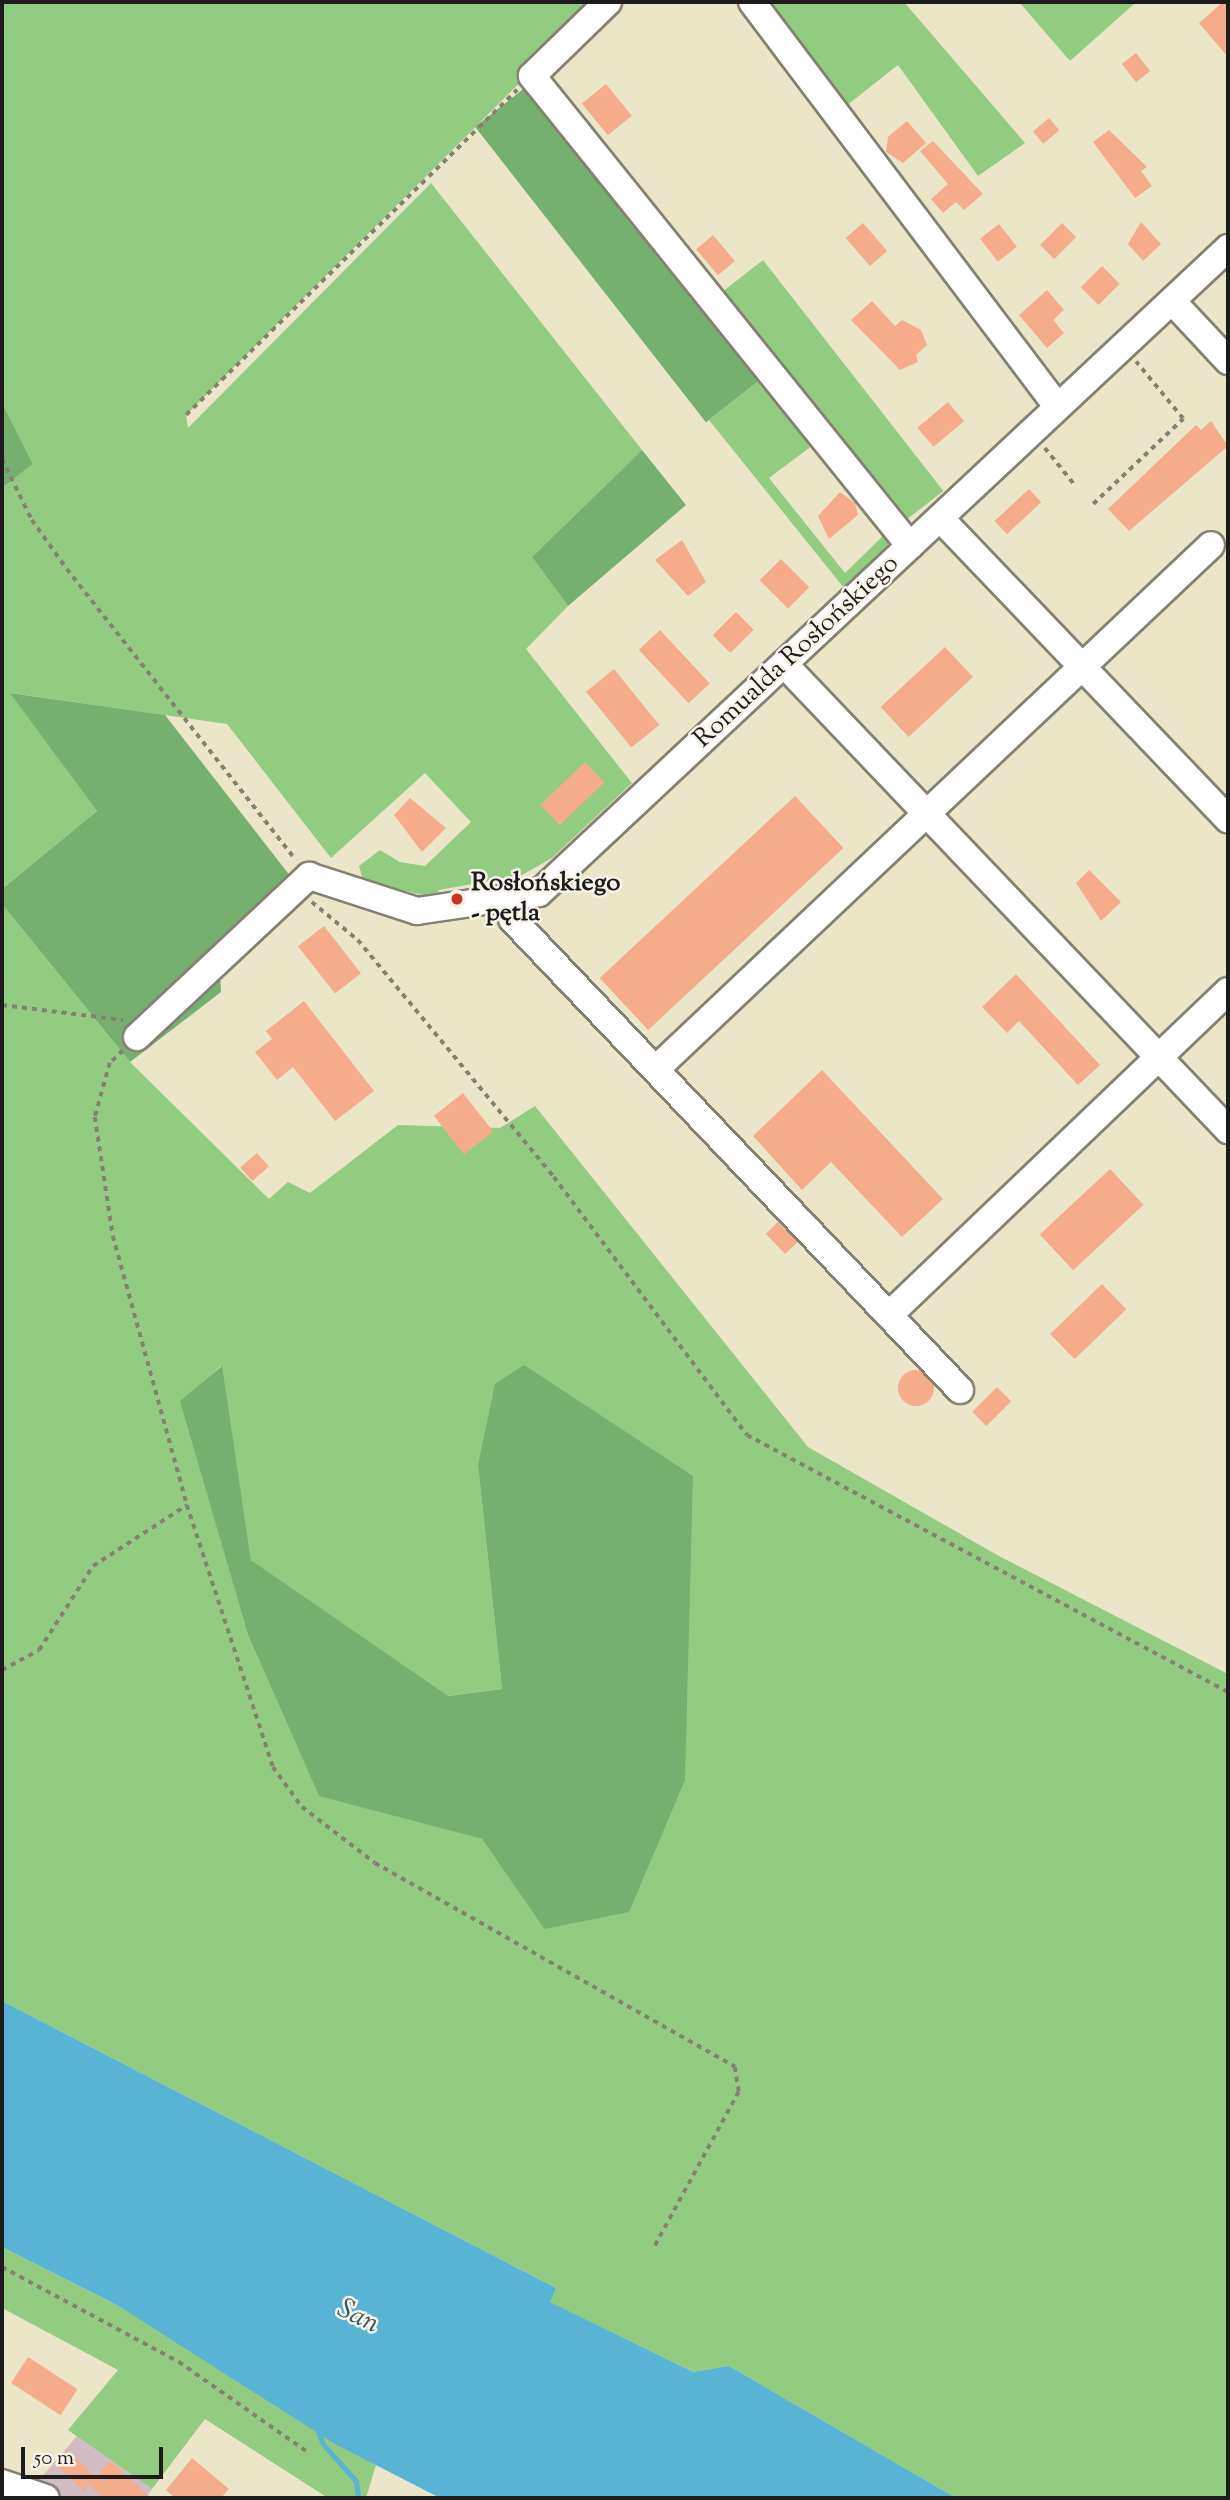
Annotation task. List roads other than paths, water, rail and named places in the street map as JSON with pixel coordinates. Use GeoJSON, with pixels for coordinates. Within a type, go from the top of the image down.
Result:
{"type":"FeatureCollection","features":[{"type":"Feature","properties":{"kind":"street"},"geometry":{"type":"LineString","coordinates":[[608,2],[532,76],[910,546]]}},
{"type":"Feature","properties":{"kind":"street"},"geometry":{"type":"LineString","coordinates":[[752,2],[1057,406]]}},
{"type":"Feature","properties":{"kind":"street","name":"Romualda Rosłońskiego"},"geometry":{"type":"LineString","coordinates":[[135,1028],[303,881],[417,911],[539,893],[1228,248]]}},
{"type":"Feature","properties":{"kind":"street"},"geometry":{"type":"LineString","coordinates":[[1172,301],[1228,361]]}},
{"type":"Feature","properties":{"kind":"street"},"geometry":{"type":"LineString","coordinates":[[940,517],[1228,819]]}},
{"type":"Feature","properties":{"kind":"street"},"geometry":{"type":"LineString","coordinates":[[656,1069],[1211,545]]}},
{"type":"Feature","properties":{"kind":"street"},"geometry":{"type":"LineString","coordinates":[[784,664],[1228,1130]]}},
{"type":"Feature","properties":{"kind":"street"},"geometry":{"type":"LineString","coordinates":[[512,919],[960,1390]]}},
{"type":"Feature","properties":{"kind":"street"},"geometry":{"type":"LineString","coordinates":[[889,1315],[1228,991]]}},
{"type":"Feature","properties":{"kind":"street"},"geometry":{"type":"LineString","coordinates":[[2,2483],[46,2498]]}},
{"type":"Feature","properties":{"kind":"water","name":"San"},"geometry":{"type":"Polygon","coordinates":[[[2,2001],[556,2288],[550,2302],[693,2372],[729,2366],[956,2498],[440,2498],[335,2444],[117,2305],[2,2247],[2,2001]]]}},
{"type":"Feature","properties":{"kind":"waterway"},"geometry":{"type":"LineString","coordinates":[[316,2426],[323,2444],[356,2481],[358,2498]]}},
{"type":"Feature","properties":{"kind":"place","name":"Rosłońskiego - pętla"},"geometry":{"type":"Point","coordinates":[457,899]}}]}
